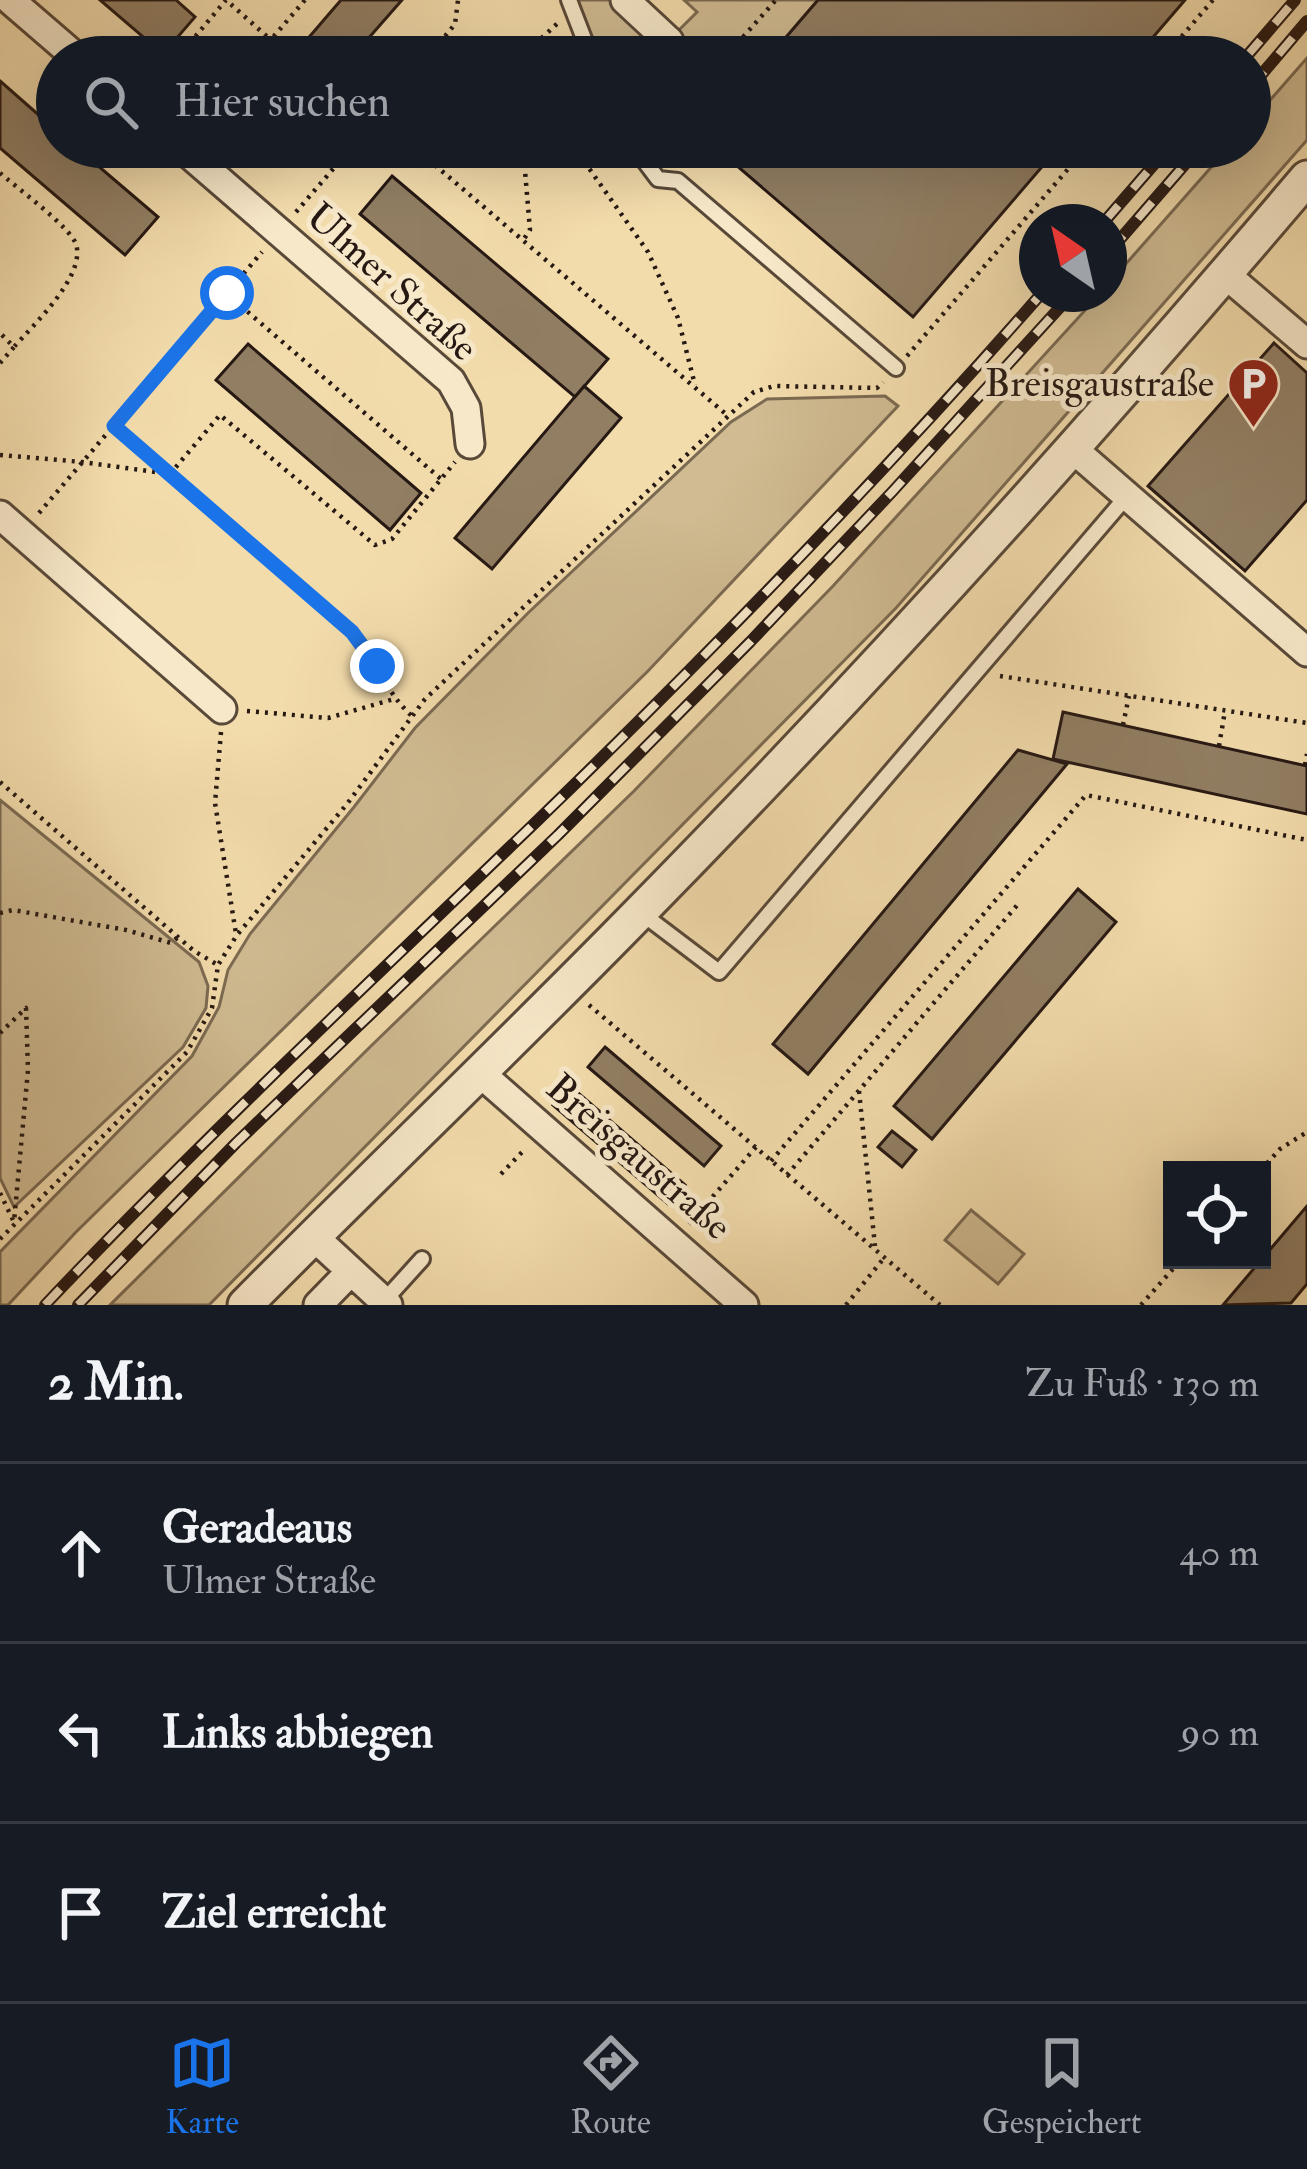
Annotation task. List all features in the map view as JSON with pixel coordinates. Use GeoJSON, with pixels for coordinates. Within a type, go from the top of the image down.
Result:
{"type":"FeatureCollection","features":[{"type":"Feature","properties":{"kind":"street"},"geometry":{"type":"LineString","coordinates":[[10,0],[52,36]]}},
{"type":"Feature","properties":{"kind":"street"},"geometry":{"type":"LineString","coordinates":[[625,0],[664,36]]}},
{"type":"Feature","properties":{"kind":"street","name":"Ulmer Straße"},"geometry":{"type":"LineString","coordinates":[[205,168],[451,381],[466,408],[470,444]]}},
{"type":"Feature","properties":{"kind":"street","name":"Breisgaustraße"},"geometry":{"type":"LineString","coordinates":[[245,1305],[640,912],[897,643],[1073,449],[1307,178]]}},
{"type":"Feature","properties":{"kind":"street"},"geometry":{"type":"LineString","coordinates":[[1225,274],[1307,344]]}},
{"type":"Feature","properties":{"kind":"street"},"geometry":{"type":"LineString","coordinates":[[1073,449],[1307,652]]}},
{"type":"Feature","properties":{"kind":"street"},"geometry":{"type":"LineString","coordinates":[[0,515],[223,709]]}},
{"type":"Feature","properties":{"kind":"street","name":"Breisgaustraße"},"geometry":{"type":"LineString","coordinates":[[479,1072],[744,1305]]}},
{"type":"Feature","properties":{"kind":"street"},"geometry":{"type":"LineString","coordinates":[[313,1236],[386,1303]]}},
{"type":"Feature","properties":{"kind":"street"},"geometry":{"type":"LineString","coordinates":[[318,1305],[351,1271]]}},
{"type":"Feature","properties":{"kind":"lane"},"geometry":{"type":"LineString","coordinates":[[572,8],[583,36]]}},
{"type":"Feature","properties":{"kind":"lane"},"geometry":{"type":"LineString","coordinates":[[650,168],[658,178],[678,181],[896,368]]}},
{"type":"Feature","properties":{"kind":"lane"},"geometry":{"type":"LineString","coordinates":[[640,912],[719,971],[1127,496]]}},
{"type":"Feature","properties":{"kind":"lane"},"geometry":{"type":"LineString","coordinates":[[386,1303],[422,1259]]}},
{"type":"Feature","properties":{"kind":"path"},"geometry":{"type":"LineString","coordinates":[[196,36],[226,0],[266,36]]}},
{"type":"Feature","properties":{"kind":"path"},"geometry":{"type":"LineString","coordinates":[[274,36],[305,0]]}},
{"type":"Feature","properties":{"kind":"path"},"geometry":{"type":"LineString","coordinates":[[445,36],[455,24],[458,0]]}},
{"type":"Feature","properties":{"kind":"path"},"geometry":{"type":"LineString","coordinates":[[745,36],[776,0]]}},
{"type":"Feature","properties":{"kind":"path"},"geometry":{"type":"LineString","coordinates":[[1182,36],[1213,0]]}},
{"type":"Feature","properties":{"kind":"path"},"geometry":{"type":"LineString","coordinates":[[543,36],[572,8]]}},
{"type":"Feature","properties":{"kind":"path"},"geometry":{"type":"LineString","coordinates":[[438,168],[728,416]]}},
{"type":"Feature","properties":{"kind":"path"},"geometry":{"type":"LineString","coordinates":[[524,239],[530,230],[525,168]]}},
{"type":"Feature","properties":{"kind":"path"},"geometry":{"type":"LineString","coordinates":[[589,168],[648,252],[678,318],[696,388]]}},
{"type":"Feature","properties":{"kind":"path"},"geometry":{"type":"LineString","coordinates":[[0,1239],[187,1052],[212,1008],[218,965],[237,935],[347,804],[425,699],[760,388],[877,388],[1069,168]]}},
{"type":"Feature","properties":{"kind":"path"},"geometry":{"type":"LineString","coordinates":[[285,226],[333,169]]}},
{"type":"Feature","properties":{"kind":"path"},"geometry":{"type":"LineString","coordinates":[[0,173],[76,242],[77,262],[69,281],[0,363]]}},
{"type":"Feature","properties":{"kind":"path","name":"Ulmer Straße"},"geometry":{"type":"LineString","coordinates":[[35,518],[274,239]]}},
{"type":"Feature","properties":{"kind":"path"},"geometry":{"type":"LineString","coordinates":[[170,474],[220,415],[375,545],[392,539],[441,478],[227,293]]}},
{"type":"Feature","properties":{"kind":"path"},"geometry":{"type":"LineString","coordinates":[[0,334],[14,346]]}},
{"type":"Feature","properties":{"kind":"path"},"geometry":{"type":"LineString","coordinates":[[114,426],[352,632],[394,699],[412,716]]}},
{"type":"Feature","properties":{"kind":"path"},"geometry":{"type":"LineString","coordinates":[[0,455],[170,474]]}},
{"type":"Feature","properties":{"kind":"path"},"geometry":{"type":"LineString","coordinates":[[976,673],[1307,723]]}},
{"type":"Feature","properties":{"kind":"path"},"geometry":{"type":"LineString","coordinates":[[1123,725],[1129,696]]}},
{"type":"Feature","properties":{"kind":"path"},"geometry":{"type":"LineString","coordinates":[[237,935],[215,803],[223,709],[328,718],[394,699]]}},
{"type":"Feature","properties":{"kind":"path"},"geometry":{"type":"LineString","coordinates":[[1219,746],[1226,711]]}},
{"type":"Feature","properties":{"kind":"path"},"geometry":{"type":"LineString","coordinates":[[1305,765],[1307,754]]}},
{"type":"Feature","properties":{"kind":"path"},"geometry":{"type":"LineString","coordinates":[[1,784],[178,937],[218,965]]}},
{"type":"Feature","properties":{"kind":"path"},"geometry":{"type":"LineString","coordinates":[[771,1160],[1086,795],[1307,840]]}},
{"type":"Feature","properties":{"kind":"path"},"geometry":{"type":"LineString","coordinates":[[788,1174],[1019,903]]}},
{"type":"Feature","properties":{"kind":"path"},"geometry":{"type":"LineString","coordinates":[[0,913],[14,910],[114,927],[171,943],[178,937]]}},
{"type":"Feature","properties":{"kind":"path"},"geometry":{"type":"LineString","coordinates":[[566,986],[940,1305]]}},
{"type":"Feature","properties":{"kind":"path"},"geometry":{"type":"LineString","coordinates":[[0,1033],[26,1007],[28,1070],[14,1222]]}},
{"type":"Feature","properties":{"kind":"path"},"geometry":{"type":"LineString","coordinates":[[860,1091],[876,1250]]}},
{"type":"Feature","properties":{"kind":"path"},"geometry":{"type":"LineString","coordinates":[[501,1174],[544,1130]]}},
{"type":"Feature","properties":{"kind":"path"},"geometry":{"type":"LineString","coordinates":[[1269,1161],[1307,1132]]}},
{"type":"Feature","properties":{"kind":"path"},"geometry":{"type":"LineString","coordinates":[[673,1242],[756,1148]]}},
{"type":"Feature","properties":{"kind":"path"},"geometry":{"type":"LineString","coordinates":[[0,1193],[14,1222]]}},
{"type":"Feature","properties":{"kind":"path"},"geometry":{"type":"LineString","coordinates":[[846,1305],[885,1258]]}},
{"type":"Feature","properties":{"kind":"path"},"geometry":{"type":"LineString","coordinates":[[1141,1305],[1172,1269]]}},
{"type":"Feature","properties":{"kind":"shaded area"},"geometry":{"type":"Polygon","coordinates":[[[569,0],[625,0],[665,36],[583,36],[569,0]]]}},
{"type":"Feature","properties":{"kind":"shaded area"},"geometry":{"type":"Polygon","coordinates":[[[684,0],[818,0],[787,36],[673,36],[697,12],[684,0]]]}},
{"type":"Feature","properties":{"kind":"shaded area"},"geometry":{"type":"Polygon","coordinates":[[[1307,58],[1307,140],[896,608],[209,1305],[110,1305],[634,791],[833,586],[1084,312],[1127,312],[1127,263],[1210,168],[1271,168],[1271,99],[1307,58]]]}},
{"type":"Feature","properties":{"kind":"shaded area"},"geometry":{"type":"Polygon","coordinates":[[[885,396],[898,406],[648,671],[76,1232],[8,1305],[0,1305],[0,1252],[192,1056],[219,1007],[228,970],[250,934],[415,728],[528,613],[731,422],[767,399],[885,396]]]}},
{"type":"Feature","properties":{"kind":"shaded area"},"geometry":{"type":"Polygon","coordinates":[[[0,800],[199,962],[208,986],[206,1008],[183,1047],[14,1207],[0,1178],[0,800]]]}},
{"type":"Feature","properties":{"kind":"shaded area"},"geometry":{"type":"Polygon","coordinates":[[[971,1210],[1024,1254],[998,1284],[945,1240],[971,1210]]]}},
{"type":"Feature","properties":{"kind":"building"},"geometry":{"type":"Polygon","coordinates":[[[100,0],[176,0],[195,17],[179,36],[142,36],[100,0]]]}},
{"type":"Feature","properties":{"kind":"building"},"geometry":{"type":"Polygon","coordinates":[[[341,0],[402,0],[370,36],[310,36],[341,0]]]}},
{"type":"Feature","properties":{"kind":"building"},"geometry":{"type":"Polygon","coordinates":[[[818,0],[1185,0],[1154,36],[787,36],[818,0]]]}},
{"type":"Feature","properties":{"kind":"building"},"geometry":{"type":"Polygon","coordinates":[[[0,81],[36,113],[36,168],[101,168],[158,217],[125,255],[0,148],[0,81]]]}},
{"type":"Feature","properties":{"kind":"building"},"geometry":{"type":"Polygon","coordinates":[[[739,168],[1041,168],[913,317],[739,168]]]}},
{"type":"Feature","properties":{"kind":"building"},"geometry":{"type":"Polygon","coordinates":[[[392,176],[608,359],[575,397],[360,214],[392,176]]]}},
{"type":"Feature","properties":{"kind":"building","name":"Breisgaustraße"},"geometry":{"type":"Polygon","coordinates":[[[1274,343],[1307,373],[1307,500],[1245,571],[1148,486],[1274,343]]]}},
{"type":"Feature","properties":{"kind":"building"},"geometry":{"type":"Polygon","coordinates":[[[248,344],[421,493],[390,530],[216,380],[248,344]]]}},
{"type":"Feature","properties":{"kind":"building"},"geometry":{"type":"Polygon","coordinates":[[[584,386],[621,418],[492,569],[455,538],[584,386]]]}},
{"type":"Feature","properties":{"kind":"building"},"geometry":{"type":"Polygon","coordinates":[[[1063,712],[1307,766],[1307,814],[1053,759],[1063,712]]]}},
{"type":"Feature","properties":{"kind":"building"},"geometry":{"type":"Polygon","coordinates":[[[1018,750],[1067,764],[808,1074],[773,1044],[1018,750]]]}},
{"type":"Feature","properties":{"kind":"building"},"geometry":{"type":"Polygon","coordinates":[[[1078,889],[1116,922],[932,1139],[894,1106],[1078,889]]]}},
{"type":"Feature","properties":{"kind":"building"},"geometry":{"type":"Polygon","coordinates":[[[605,1047],[721,1146],[704,1166],[588,1067],[605,1047]]]}},
{"type":"Feature","properties":{"kind":"building"},"geometry":{"type":"Polygon","coordinates":[[[570,1086],[685,1185],[668,1204],[553,1105],[570,1086]]]}},
{"type":"Feature","properties":{"kind":"building"},"geometry":{"type":"Polygon","coordinates":[[[892,1131],[916,1150],[902,1167],[878,1147],[892,1131]]]}},
{"type":"Feature","properties":{"kind":"building"},"geometry":{"type":"Polygon","coordinates":[[[1307,1206],[1307,1284],[1291,1303],[1223,1305],[1254,1269],[1271,1269],[1271,1248],[1307,1206]]]}},
{"type":"Feature","properties":{"kind":"railway"},"geometry":{"type":"LineString","coordinates":[[1264,36],[1295,0]]}},
{"type":"Feature","properties":{"kind":"railway"},"geometry":{"type":"LineString","coordinates":[[1271,63],[1307,21]]}},
{"type":"Feature","properties":{"kind":"railway"},"geometry":{"type":"LineString","coordinates":[[1120,204],[1151,168]]}},
{"type":"Feature","properties":{"kind":"railway"},"geometry":{"type":"LineString","coordinates":[[1127,231],[1182,168]]}},
{"type":"Feature","properties":{"kind":"railway"},"geometry":{"type":"LineString","coordinates":[[45,1305],[227,1120],[732,627],[1025,312]]}},
{"type":"Feature","properties":{"kind":"railway"},"geometry":{"type":"LineString","coordinates":[[78,1305],[236,1143],[558,835],[750,642],[1056,312]]}},
{"type":"Feature","properties":{"kind":"place","name":"Breisgaustraße"},"geometry":{"type":"Point","coordinates":[1253,429]}},
{"type":"Feature","properties":{"kind":"route"},"geometry":{"type":"LineString","coordinates":[[227,293],[114,426],[352,632],[377,666]]}}]}
